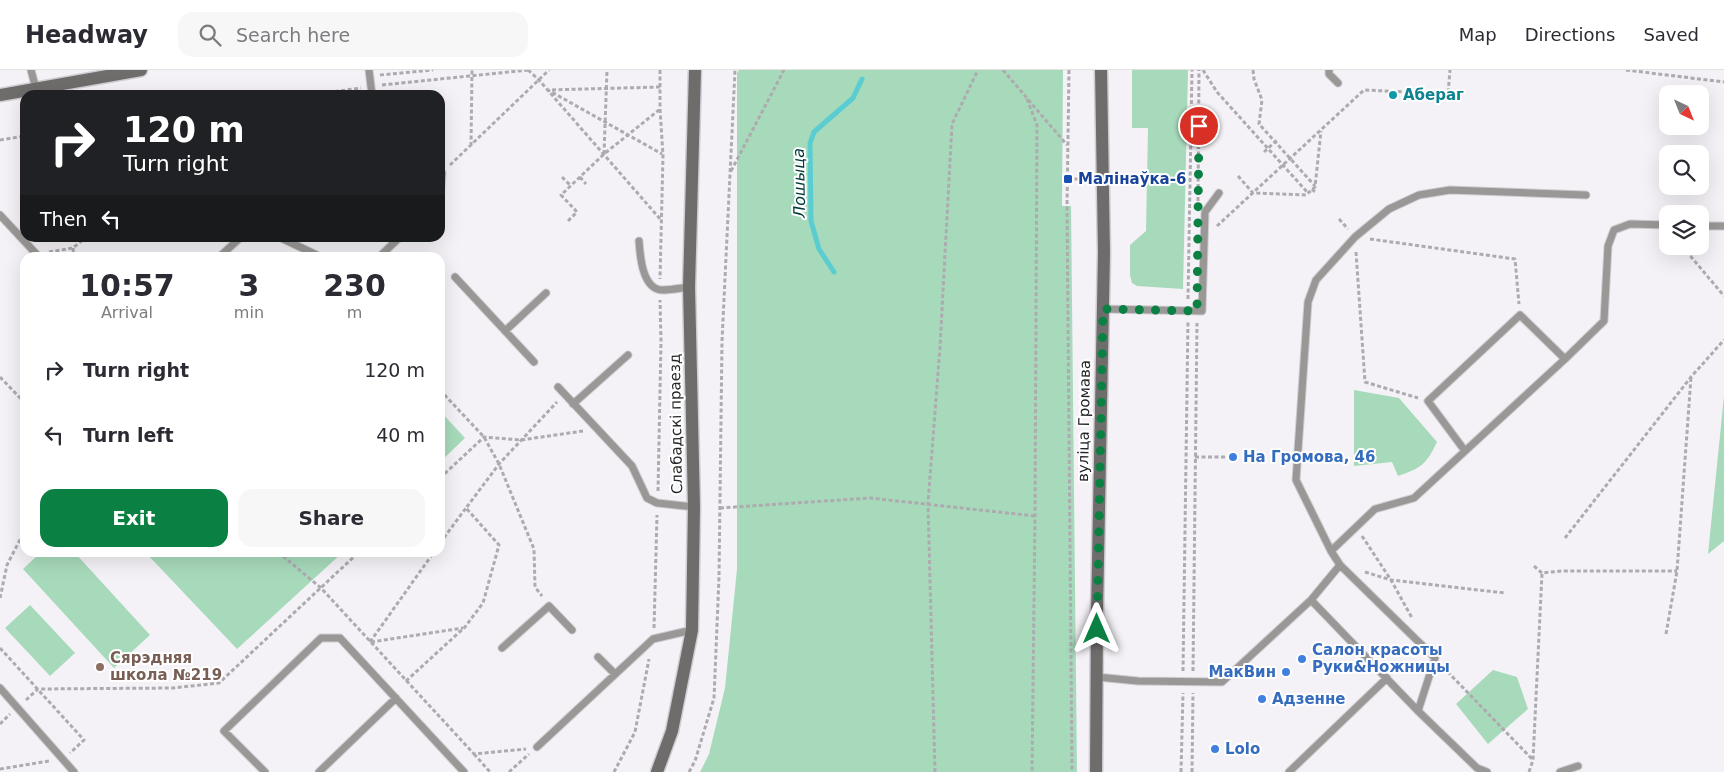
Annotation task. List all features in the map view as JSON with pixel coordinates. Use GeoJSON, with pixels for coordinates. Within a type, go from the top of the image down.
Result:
{"type":"FeatureCollection","features":[{"type":"Feature","properties":{"kind":"main road"},"geometry":{"type":"LineString","coordinates":[[26,90],[141,70]]}},
{"type":"Feature","properties":{"kind":"main road","name":"Слабадскі праезд"},"geometry":{"type":"LineString","coordinates":[[657,772],[672,731],[692,630],[694,507],[689,287],[695,70]]}},
{"type":"Feature","properties":{"kind":"main road","name":"вуліца Громава"},"geometry":{"type":"LineString","coordinates":[[1096,772],[1104,253],[1101,70]]}},
{"type":"Feature","properties":{"kind":"main road"},"geometry":{"type":"LineString","coordinates":[[0,95],[20,91]]}},
{"type":"Feature","properties":{"kind":"lane"},"geometry":{"type":"LineString","coordinates":[[31,70],[36,88]]}},
{"type":"Feature","properties":{"kind":"lane"},"geometry":{"type":"LineString","coordinates":[[1329,70],[1329,74],[1338,83]]}},
{"type":"Feature","properties":{"kind":"lane"},"geometry":{"type":"LineString","coordinates":[[369,73],[371,90]]}},
{"type":"Feature","properties":{"kind":"lane"},"geometry":{"type":"LineString","coordinates":[[1418,710],[1435,658],[1340,564],[1331,551],[1296,480],[1308,302],[1316,280],[1356,237],[1388,209],[1419,195],[1450,190],[1586,195]]}},
{"type":"Feature","properties":{"kind":"lane"},"geometry":{"type":"LineString","coordinates":[[1103,309],[1202,311],[1205,212],[1219,193]]}},
{"type":"Feature","properties":{"kind":"lane"},"geometry":{"type":"LineString","coordinates":[[0,215],[20,235]]}},
{"type":"Feature","properties":{"kind":"lane"},"geometry":{"type":"LineString","coordinates":[[1331,551],[1376,509],[1414,498],[1565,359],[1604,320],[1608,246],[1614,230],[1630,224],[1659,225]]}},
{"type":"Feature","properties":{"kind":"lane"},"geometry":{"type":"LineString","coordinates":[[1709,226],[1724,226]]}},
{"type":"Feature","properties":{"kind":"lane"},"geometry":{"type":"LineString","coordinates":[[639,241],[642,268],[651,285],[660,290],[689,287]]}},
{"type":"Feature","properties":{"kind":"lane"},"geometry":{"type":"LineString","coordinates":[[27,242],[37,252]]}},
{"type":"Feature","properties":{"kind":"lane"},"geometry":{"type":"LineString","coordinates":[[225,252],[236,242]]}},
{"type":"Feature","properties":{"kind":"lane"},"geometry":{"type":"LineString","coordinates":[[289,242],[310,252]]}},
{"type":"Feature","properties":{"kind":"lane"},"geometry":{"type":"LineString","coordinates":[[384,252],[395,242]]}},
{"type":"Feature","properties":{"kind":"lane"},"geometry":{"type":"LineString","coordinates":[[455,277],[534,362]]}},
{"type":"Feature","properties":{"kind":"lane"},"geometry":{"type":"LineString","coordinates":[[505,331],[546,293]]}},
{"type":"Feature","properties":{"kind":"lane"},"geometry":{"type":"LineString","coordinates":[[1465,451],[1428,401],[1520,315],[1565,359]]}},
{"type":"Feature","properties":{"kind":"lane"},"geometry":{"type":"LineString","coordinates":[[573,404],[628,355]]}},
{"type":"Feature","properties":{"kind":"lane"},"geometry":{"type":"LineString","coordinates":[[558,387],[632,466],[647,498],[657,503],[694,507]]}},
{"type":"Feature","properties":{"kind":"lane"},"geometry":{"type":"LineString","coordinates":[[1097,677],[1138,681],[1222,682],[1311,600],[1340,564]]}},
{"type":"Feature","properties":{"kind":"lane"},"geometry":{"type":"LineString","coordinates":[[1311,600],[1477,768],[1487,772]]}},
{"type":"Feature","properties":{"kind":"lane"},"geometry":{"type":"LineString","coordinates":[[502,648],[549,606],[572,630]]}},
{"type":"Feature","properties":{"kind":"lane"},"geometry":{"type":"LineString","coordinates":[[537,747],[653,639],[692,630]]}},
{"type":"Feature","properties":{"kind":"lane"},"geometry":{"type":"LineString","coordinates":[[266,772],[224,731],[321,638],[340,638],[464,772]]}},
{"type":"Feature","properties":{"kind":"lane"},"geometry":{"type":"LineString","coordinates":[[598,657],[615,674]]}},
{"type":"Feature","properties":{"kind":"lane"},"geometry":{"type":"LineString","coordinates":[[1289,772],[1387,678]]}},
{"type":"Feature","properties":{"kind":"lane"},"geometry":{"type":"LineString","coordinates":[[0,688],[65,757],[74,772]]}},
{"type":"Feature","properties":{"kind":"lane"},"geometry":{"type":"LineString","coordinates":[[319,772],[396,698]]}},
{"type":"Feature","properties":{"kind":"lane"},"geometry":{"type":"LineString","coordinates":[[1560,772],[1578,766]]}},
{"type":"Feature","properties":{"kind":"path"},"geometry":{"type":"LineString","coordinates":[[369,73],[433,70]]}},
{"type":"Feature","properties":{"kind":"path"},"geometry":{"type":"LineString","coordinates":[[471,146],[472,70]]}},
{"type":"Feature","properties":{"kind":"path"},"geometry":{"type":"LineString","coordinates":[[343,90],[512,70],[528,70],[548,90],[661,220]]}},
{"type":"Feature","properties":{"kind":"path"},"geometry":{"type":"LineString","coordinates":[[445,169],[471,146],[549,70]]}},
{"type":"Feature","properties":{"kind":"path"},"geometry":{"type":"LineString","coordinates":[[604,154],[607,70]]}},
{"type":"Feature","properties":{"kind":"path"},"geometry":{"type":"LineString","coordinates":[[614,772],[635,732],[653,639],[661,341],[662,155],[660,70]]}},
{"type":"Feature","properties":{"kind":"path"},"geometry":{"type":"LineString","coordinates":[[689,772],[695,761],[714,698],[719,586],[722,341],[735,70]]}},
{"type":"Feature","properties":{"kind":"path"},"geometry":{"type":"LineString","coordinates":[[730,172],[784,70]]}},
{"type":"Feature","properties":{"kind":"path"},"geometry":{"type":"LineString","coordinates":[[935,772],[928,503],[940,348],[952,124],[978,70]]}},
{"type":"Feature","properties":{"kind":"path"},"geometry":{"type":"LineString","coordinates":[[1003,70],[1068,146]]}},
{"type":"Feature","properties":{"kind":"path"},"geometry":{"type":"LineString","coordinates":[[1069,70],[1072,772]]}},
{"type":"Feature","properties":{"kind":"path"},"geometry":{"type":"LineString","coordinates":[[1181,772],[1192,70]]}},
{"type":"Feature","properties":{"kind":"path"},"geometry":{"type":"LineString","coordinates":[[1198,205],[1199,70]]}},
{"type":"Feature","properties":{"kind":"path"},"geometry":{"type":"LineString","coordinates":[[1204,70],[1218,92],[1266,150],[1316,193]]}},
{"type":"Feature","properties":{"kind":"path"},"geometry":{"type":"LineString","coordinates":[[1253,70],[1254,79],[1262,100],[1259,124],[1276,140],[1312,190]]}},
{"type":"Feature","properties":{"kind":"path"},"geometry":{"type":"LineString","coordinates":[[1204,238],[1364,90],[1448,94],[1450,70]]}},
{"type":"Feature","properties":{"kind":"path"},"geometry":{"type":"LineString","coordinates":[[1626,70],[1724,82]]}},
{"type":"Feature","properties":{"kind":"path"},"geometry":{"type":"LineString","coordinates":[[548,90],[660,87]]}},
{"type":"Feature","properties":{"kind":"path"},"geometry":{"type":"LineString","coordinates":[[548,90],[662,155]]}},
{"type":"Feature","properties":{"kind":"path"},"geometry":{"type":"LineString","coordinates":[[1027,99],[1037,125],[1032,772]]}},
{"type":"Feature","properties":{"kind":"path"},"geometry":{"type":"LineString","coordinates":[[568,221],[577,212],[561,195],[604,154],[660,109]]}},
{"type":"Feature","properties":{"kind":"path"},"geometry":{"type":"LineString","coordinates":[[1238,176],[1253,193],[1306,195],[1312,190],[1321,130]]}},
{"type":"Feature","properties":{"kind":"path"},"geometry":{"type":"LineString","coordinates":[[0,140],[20,137]]}},
{"type":"Feature","properties":{"kind":"path"},"geometry":{"type":"LineString","coordinates":[[1266,150],[1276,140]]}},
{"type":"Feature","properties":{"kind":"path"},"geometry":{"type":"LineString","coordinates":[[562,177],[571,186]]}},
{"type":"Feature","properties":{"kind":"path"},"geometry":{"type":"LineString","coordinates":[[580,177],[586,184]]}},
{"type":"Feature","properties":{"kind":"path"},"geometry":{"type":"LineString","coordinates":[[1068,179],[1103,180]]}},
{"type":"Feature","properties":{"kind":"path"},"geometry":{"type":"LineString","coordinates":[[1428,401],[1365,382],[1356,237],[1515,259],[1520,315]]}},
{"type":"Feature","properties":{"kind":"path"},"geometry":{"type":"LineString","coordinates":[[54,252],[73,248],[80,242]]}},
{"type":"Feature","properties":{"kind":"path"},"geometry":{"type":"LineString","coordinates":[[73,248],[73,252]]}},
{"type":"Feature","properties":{"kind":"path"},"geometry":{"type":"LineString","coordinates":[[1690,255],[1724,296]]}},
{"type":"Feature","properties":{"kind":"path"},"geometry":{"type":"LineString","coordinates":[[1192,772],[1197,311]]}},
{"type":"Feature","properties":{"kind":"path"},"geometry":{"type":"LineString","coordinates":[[1565,538],[1690,377],[1724,340]]}},
{"type":"Feature","properties":{"kind":"path"},"geometry":{"type":"LineString","coordinates":[[0,377],[20,398]]}},
{"type":"Feature","properties":{"kind":"path"},"geometry":{"type":"LineString","coordinates":[[1666,634],[1677,571],[1690,377]]}},
{"type":"Feature","properties":{"kind":"path"},"geometry":{"type":"LineString","coordinates":[[445,536],[499,464],[564,394]]}},
{"type":"Feature","properties":{"kind":"path"},"geometry":{"type":"LineString","coordinates":[[445,395],[484,437],[499,464],[534,549],[535,586],[549,606]]}},
{"type":"Feature","properties":{"kind":"path"},"geometry":{"type":"LineString","coordinates":[[445,473],[484,437],[521,440],[596,429]]}},
{"type":"Feature","properties":{"kind":"path"},"geometry":{"type":"LineString","coordinates":[[1195,457],[1227,457]]}},
{"type":"Feature","properties":{"kind":"path"},"geometry":{"type":"LineString","coordinates":[[720,508],[870,498],[1035,516]]}},
{"type":"Feature","properties":{"kind":"path"},"geometry":{"type":"LineString","coordinates":[[406,681],[464,627],[483,603],[499,545],[466,508]]}},
{"type":"Feature","properties":{"kind":"path"},"geometry":{"type":"LineString","coordinates":[[0,598],[8,565],[20,540]]}},
{"type":"Feature","properties":{"kind":"path"},"geometry":{"type":"LineString","coordinates":[[284,557],[321,588],[490,772]]}},
{"type":"Feature","properties":{"kind":"path"},"geometry":{"type":"LineString","coordinates":[[0,724],[38,689],[173,688],[220,683],[354,557]]}},
{"type":"Feature","properties":{"kind":"path"},"geometry":{"type":"LineString","coordinates":[[370,642],[430,557]]}},
{"type":"Feature","properties":{"kind":"path"},"geometry":{"type":"LineString","coordinates":[[1340,564],[1391,580],[1505,593]]}},
{"type":"Feature","properties":{"kind":"path"},"geometry":{"type":"LineString","coordinates":[[1534,566],[1542,573],[1562,571],[1677,571]]}},
{"type":"Feature","properties":{"kind":"path"},"geometry":{"type":"LineString","coordinates":[[1529,772],[1533,760],[1542,573]]}},
{"type":"Feature","properties":{"kind":"path"},"geometry":{"type":"LineString","coordinates":[[370,642],[464,627]]}},
{"type":"Feature","properties":{"kind":"path"},"geometry":{"type":"LineString","coordinates":[[0,648],[84,740],[65,757],[0,769]]}},
{"type":"Feature","properties":{"kind":"path"},"geometry":{"type":"LineString","coordinates":[[474,754],[537,747]]}},
{"type":"Feature","properties":{"kind":"path"},"geometry":{"type":"LineString","coordinates":[[509,772],[537,747]]}},
{"type":"Feature","properties":{"kind":"green space"},"geometry":{"type":"Polygon","coordinates":[[[739,70],[1063,70],[1062,206],[1071,206],[1077,772],[700,772],[709,754],[725,688],[737,569],[737,73],[739,70]]]}},
{"type":"Feature","properties":{"kind":"green space"},"geometry":{"type":"Polygon","coordinates":[[[1132,70],[1188,70],[1183,289],[1137,286],[1132,283],[1130,275],[1130,245],[1146,231],[1148,128],[1132,128],[1132,70]]]}},
{"type":"Feature","properties":{"kind":"green space"},"geometry":{"type":"Polygon","coordinates":[[[1354,390],[1399,398],[1437,442],[1430,456],[1422,465],[1398,476],[1392,462],[1354,466],[1354,390]]]}},
{"type":"Feature","properties":{"kind":"green space"},"geometry":{"type":"Polygon","coordinates":[[[1724,396],[1724,541],[1708,554],[1724,396]]]}},
{"type":"Feature","properties":{"kind":"green space"},"geometry":{"type":"Polygon","coordinates":[[[445,416],[465,438],[445,457],[445,416]]]}},
{"type":"Feature","properties":{"kind":"green space"},"geometry":{"type":"Polygon","coordinates":[[[36,557],[79,557],[150,635],[114,668],[23,569],[36,557]]]}},
{"type":"Feature","properties":{"kind":"green space"},"geometry":{"type":"Polygon","coordinates":[[[150,557],[338,557],[237,649],[150,557]]]}},
{"type":"Feature","properties":{"kind":"green space"},"geometry":{"type":"Polygon","coordinates":[[[30,605],[75,653],[50,676],[5,628],[30,605]]]}},
{"type":"Feature","properties":{"kind":"green space"},"geometry":{"type":"Polygon","coordinates":[[[1493,670],[1517,677],[1528,709],[1488,744],[1456,704],[1493,670]]]}},
{"type":"Feature","properties":{"kind":"waterway","name":"Лошыца"},"geometry":{"type":"LineString","coordinates":[[834,272],[819,249],[811,221],[810,143],[814,132],[853,98],[862,79]]}},
{"type":"Feature","properties":{"kind":"place","name":"Абераг"},"geometry":{"type":"Point","coordinates":[1393,95]}},
{"type":"Feature","properties":{"kind":"place","name":"Малінаўка-6"},"geometry":{"type":"Point","coordinates":[1068,179]}},
{"type":"Feature","properties":{"kind":"place","name":"На Громова, 46"},"geometry":{"type":"Point","coordinates":[1233,457]}},
{"type":"Feature","properties":{"kind":"place","name":"Салон красоты Руки&Ножницы"},"geometry":{"type":"Point","coordinates":[1302,659]}},
{"type":"Feature","properties":{"kind":"place","name":"Сярэдняя школа №219"},"geometry":{"type":"Point","coordinates":[100,667]}},
{"type":"Feature","properties":{"kind":"place","name":"МакВин"},"geometry":{"type":"Point","coordinates":[1286,672]}},
{"type":"Feature","properties":{"kind":"place","name":"Адзенне"},"geometry":{"type":"Point","coordinates":[1262,699]}},
{"type":"Feature","properties":{"kind":"place","name":"Lolo"},"geometry":{"type":"Point","coordinates":[1215,749]}},
{"type":"Feature","properties":{"kind":"route"},"geometry":{"type":"LineString","coordinates":[[1097,629],[1103,309],[1197,311],[1199,126]]}}]}
